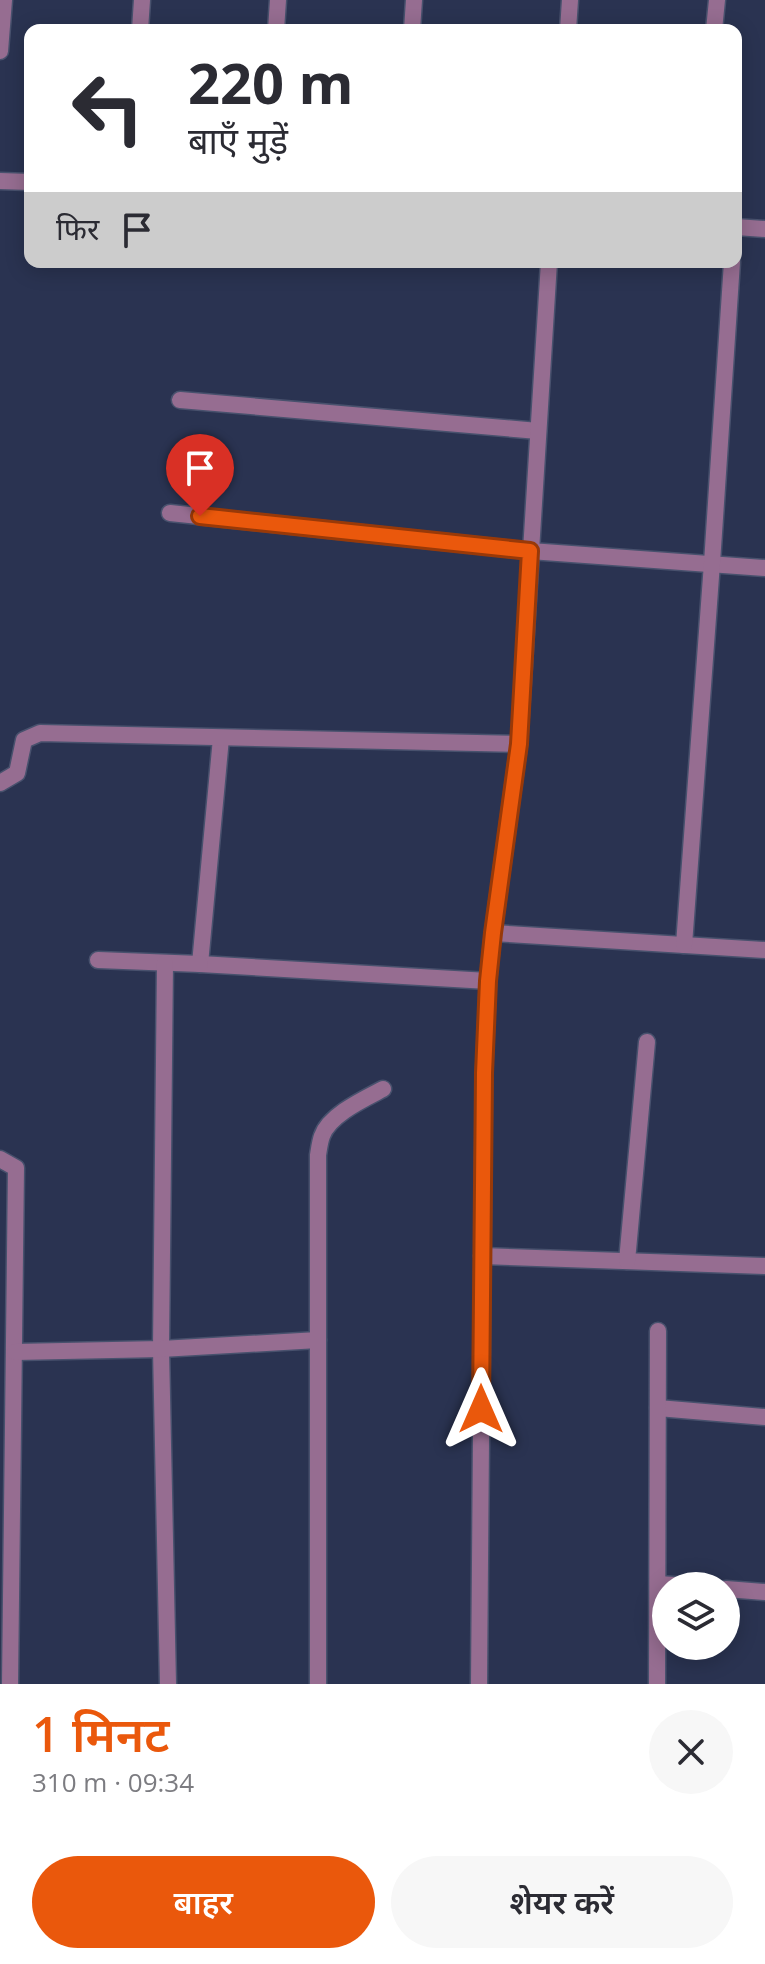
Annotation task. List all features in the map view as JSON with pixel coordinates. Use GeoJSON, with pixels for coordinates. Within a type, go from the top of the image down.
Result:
{"type":"FeatureCollection","features":[{"type":"Feature","properties":{"kind":"street"},"geometry":{"type":"LineString","coordinates":[[0,51],[4,0]]}},
{"type":"Feature","properties":{"kind":"street"},"geometry":{"type":"LineString","coordinates":[[140,24],[142,0]]}},
{"type":"Feature","properties":{"kind":"street"},"geometry":{"type":"LineString","coordinates":[[276,24],[278,0]]}},
{"type":"Feature","properties":{"kind":"street"},"geometry":{"type":"LineString","coordinates":[[412,24],[414,0]]}},
{"type":"Feature","properties":{"kind":"street"},"geometry":{"type":"LineString","coordinates":[[568,24],[570,0]]}},
{"type":"Feature","properties":{"kind":"street"},"geometry":{"type":"LineString","coordinates":[[715,24],[717,0]]}},
{"type":"Feature","properties":{"kind":"street"},"geometry":{"type":"LineString","coordinates":[[0,181],[24,182]]}},
{"type":"Feature","properties":{"kind":"street"},"geometry":{"type":"LineString","coordinates":[[742,227],[765,229]]}},
{"type":"Feature","properties":{"kind":"street"},"geometry":{"type":"LineString","coordinates":[[479,1684],[484,1073],[488,981],[519,744],[549,268]]}},
{"type":"Feature","properties":{"kind":"street"},"geometry":{"type":"LineString","coordinates":[[684,945],[732,268]]}},
{"type":"Feature","properties":{"kind":"street"},"geometry":{"type":"LineString","coordinates":[[180,400],[538,431]]}},
{"type":"Feature","properties":{"kind":"street"},"geometry":{"type":"LineString","coordinates":[[170,513],[530,551],[765,568]]}},
{"type":"Feature","properties":{"kind":"street"},"geometry":{"type":"LineString","coordinates":[[0,783],[17,773],[24,740],[40,733],[519,744]]}},
{"type":"Feature","properties":{"kind":"street"},"geometry":{"type":"LineString","coordinates":[[200,964],[221,738]]}},
{"type":"Feature","properties":{"kind":"street"},"geometry":{"type":"LineString","coordinates":[[493,933],[765,950]]}},
{"type":"Feature","properties":{"kind":"street"},"geometry":{"type":"LineString","coordinates":[[98,960],[488,981]]}},
{"type":"Feature","properties":{"kind":"street"},"geometry":{"type":"LineString","coordinates":[[165,963],[161,1349],[168,1684]]}},
{"type":"Feature","properties":{"kind":"street"},"geometry":{"type":"LineString","coordinates":[[627,1261],[647,1042]]}},
{"type":"Feature","properties":{"kind":"street"},"geometry":{"type":"LineString","coordinates":[[318,1684],[318,1155],[323,1133],[331,1121],[383,1089]]}},
{"type":"Feature","properties":{"kind":"street"},"geometry":{"type":"LineString","coordinates":[[0,1159],[16,1168],[10,1684]]}},
{"type":"Feature","properties":{"kind":"street"},"geometry":{"type":"LineString","coordinates":[[482,1256],[765,1266]]}},
{"type":"Feature","properties":{"kind":"street"},"geometry":{"type":"LineString","coordinates":[[658,1331],[658,1572]]}},
{"type":"Feature","properties":{"kind":"street"},"geometry":{"type":"LineString","coordinates":[[15,1352],[161,1349],[318,1340]]}},
{"type":"Feature","properties":{"kind":"street"},"geometry":{"type":"LineString","coordinates":[[658,1408],[765,1417]]}},
{"type":"Feature","properties":{"kind":"street"},"geometry":{"type":"LineString","coordinates":[[740,1590],[765,1592]]}},
{"type":"Feature","properties":{"kind":"street"},"geometry":{"type":"LineString","coordinates":[[657,1660],[657,1684]]}},
{"type":"Feature","properties":{"kind":"route"},"geometry":{"type":"LineString","coordinates":[[200,516],[530,551],[519,744],[488,981],[484,1073],[481,1409]]}}]}
